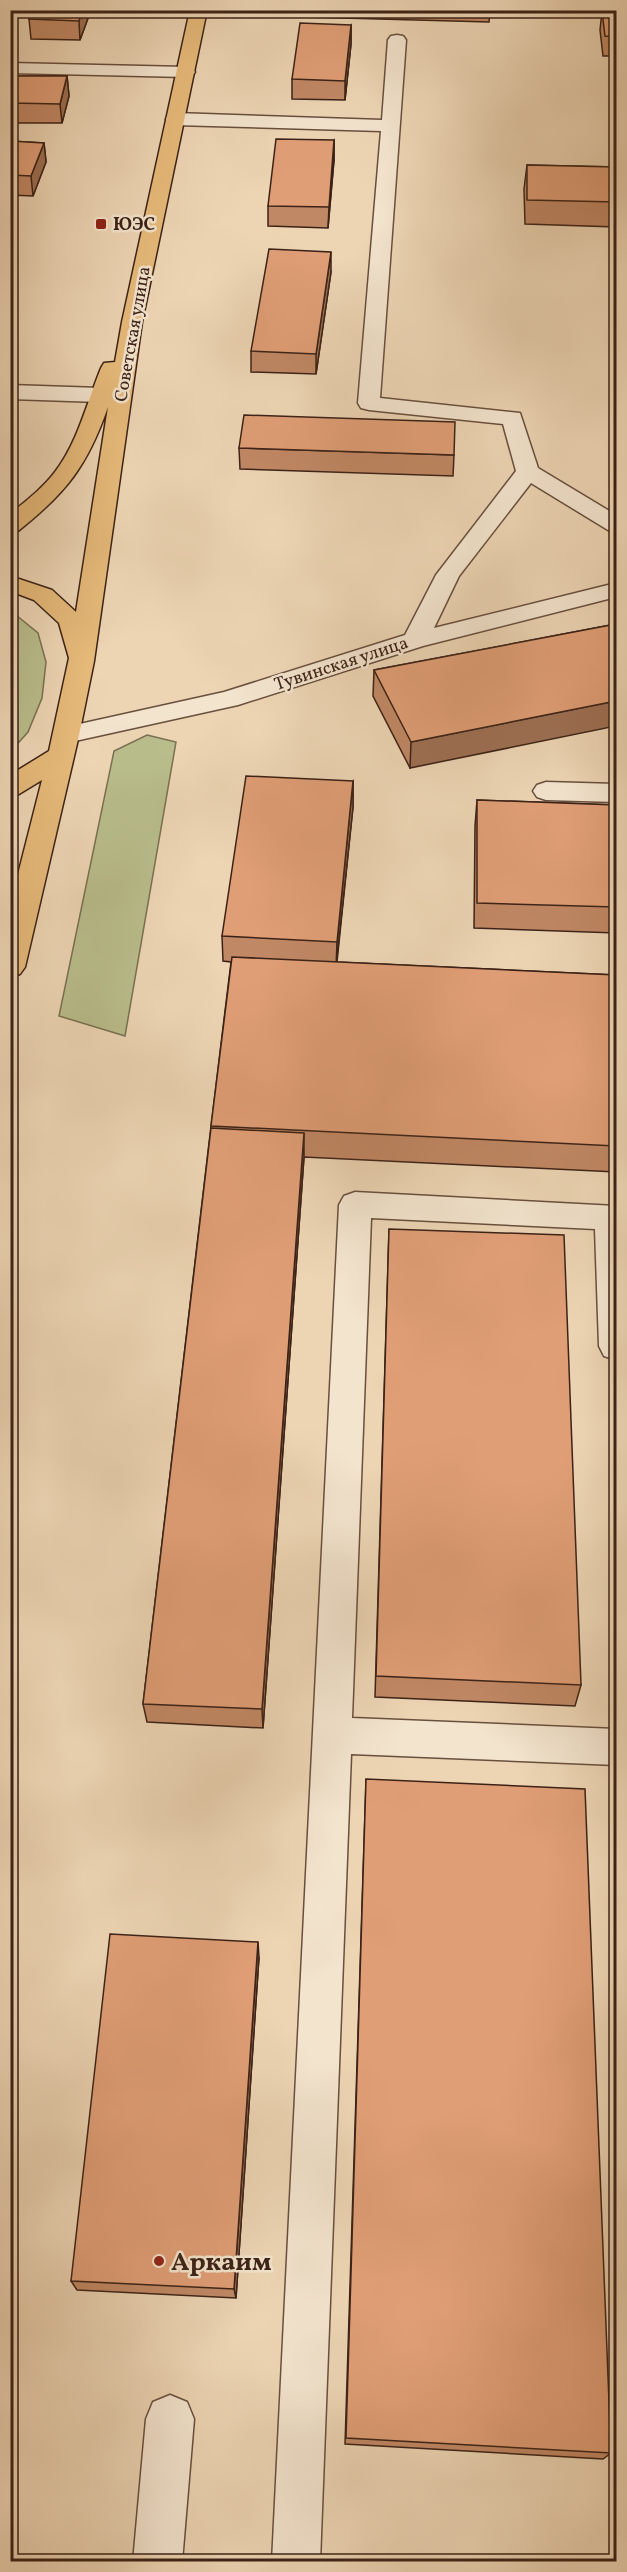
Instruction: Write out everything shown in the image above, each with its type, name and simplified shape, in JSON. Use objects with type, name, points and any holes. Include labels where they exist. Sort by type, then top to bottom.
[{"type":"main road","name":"Советская улица","points":[[64,745],[81,661],[132,322],[199,10]]},
{"type":"main road","points":[[10,526],[39,503],[67,472],[82,443],[132,322]]},
{"type":"main road","points":[[10,583],[43,595],[71,620],[81,661]]},
{"type":"main road","points":[[10,788],[64,745]]},
{"type":"main road","points":[[10,967],[64,745]]},
{"type":"street","points":[[397,40],[369,403],[512,418],[528,471],[616,525]]},
{"type":"street","points":[[10,68],[186,72]]},
{"type":"street","points":[[175,119],[391,126]]},
{"type":"street","points":[[10,392],[100,395]]},
{"type":"street","points":[[415,640],[448,575],[528,471]]},
{"type":"street","name":"Тувинская улица","points":[[64,745],[229,699],[415,640],[616,590]]},
{"type":"street","points":[[546,791],[616,793]]},
{"type":"street","points":[[296,2562],[355,1205],[611,1217],[616,1346]]},
{"type":"street","points":[[332,1735],[616,1747]]},
{"type":"street","points":[[158,2562],[170,2420]]},
{"type":"green space","points":[[11,611],[38,633],[46,662],[42,698],[28,732],[11,751]]},
{"type":"green space","points":[[147,735],[176,742],[125,1036],[59,1016],[114,751]]},
{"type":"building","points":[[33,10],[82,10],[79,21],[29,19]]},
{"type":"building","points":[[602,11],[616,11],[616,37],[605,36]]},
{"type":"building","points":[[300,23],[351,25],[345,81],[292,79]]},
{"type":"building","points":[[10,76],[67,76],[60,104],[10,103]]},
{"type":"building","points":[[276,139],[334,140],[329,207],[268,206]]},
{"type":"building","points":[[10,141],[44,143],[31,176],[10,175]]},
{"type":"building","points":[[527,165],[616,167],[616,202],[527,200]]},
{"type":"building","points":[[10,203],[15,203],[10,217]]},
{"type":"building","points":[[269,249],[331,252],[316,354],[251,351]]},
{"type":"building","points":[[244,415],[455,422],[454,455],[239,448]]},
{"type":"building","points":[[616,624],[616,701],[411,742],[374,670]]},
{"type":"building","points":[[246,776],[353,781],[337,942],[222,936]]},
{"type":"building","points":[[477,800],[616,805],[616,907],[477,903]]},
{"type":"building","points":[[232,957],[616,975],[616,1146],[211,1126]]},
{"type":"building","points":[[211,1128],[304,1133],[262,1709],[143,1704]]},
{"type":"building","points":[[389,1229],[564,1235],[581,1685],[376,1676]]},
{"type":"building","points":[[366,1779],[585,1789],[611,2453],[346,2438]]},
{"type":"building","points":[[110,1934],[258,1942],[234,2289],[71,2281]]},
{"type":"place","name":"ЮЭС","points":[[101,224]]},
{"type":"place","name":"Аркаим","points":[[159,2261]]}]
